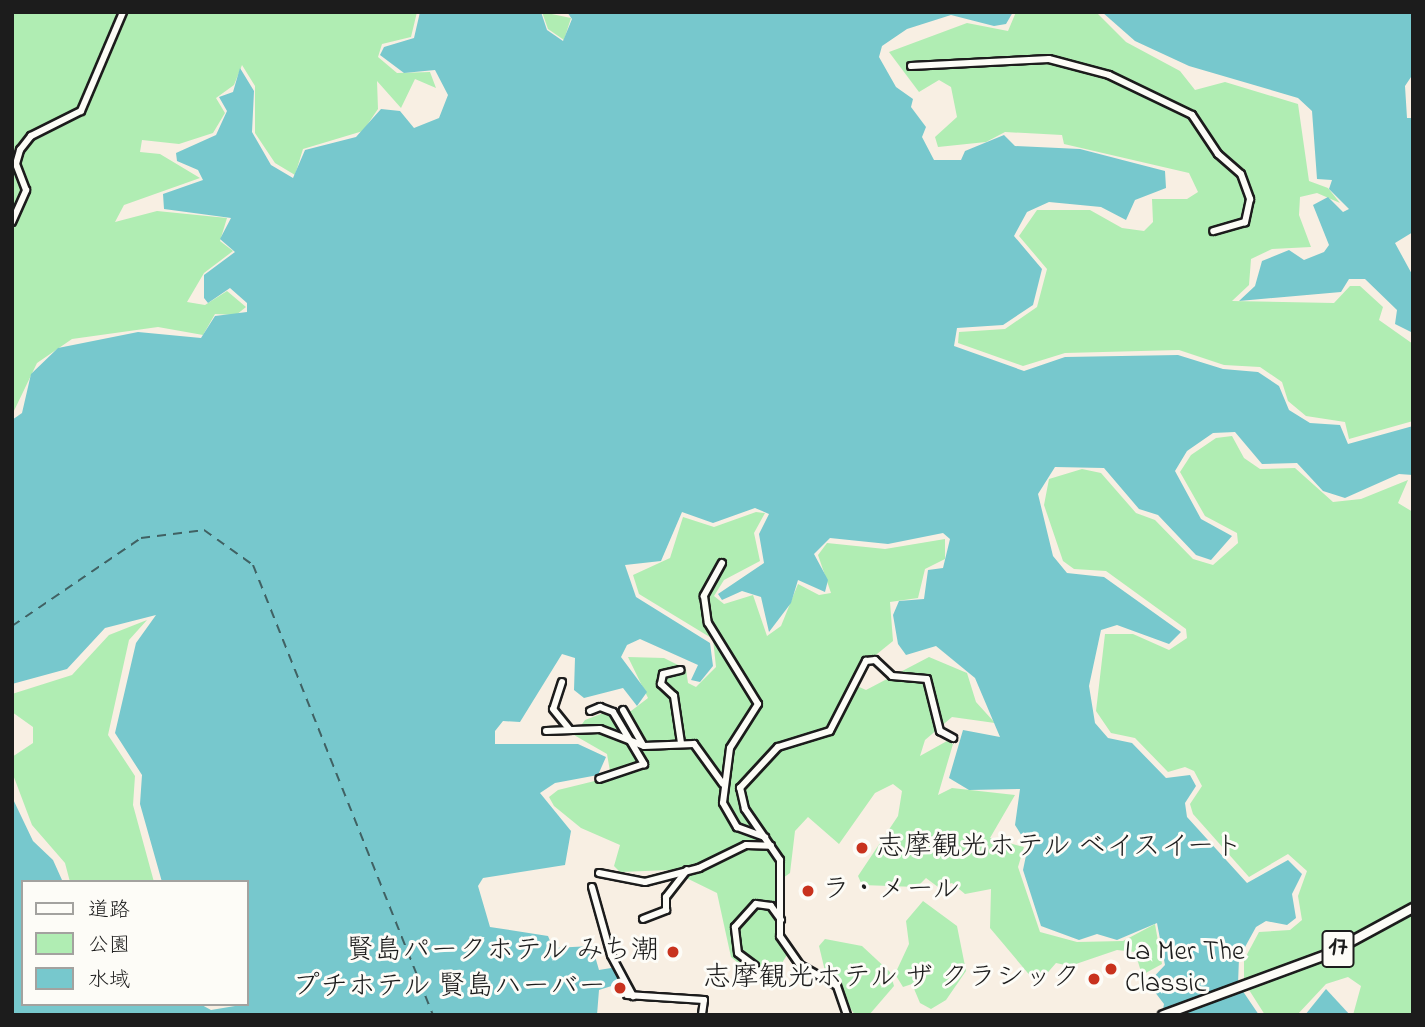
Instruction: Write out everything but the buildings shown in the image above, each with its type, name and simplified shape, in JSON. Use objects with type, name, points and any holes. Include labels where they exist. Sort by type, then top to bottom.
[{"type":"main road","name":"17","points":[[1163,1015],[1326,955],[1413,908]]},
{"type":"street","points":[[12,222],[26,190],[16,164],[19,150],[31,136],[81,111],[122,12]]},
{"type":"street","points":[[911,66],[1049,59],[1109,75],[1192,114],[1218,154],[1241,174],[1250,199],[1245,222],[1213,232]]},
{"type":"street","points":[[722,563],[704,596],[708,623],[758,704],[730,748],[723,785],[727,817],[750,835],[765,837]]},
{"type":"street","points":[[847,1015],[837,986],[793,955],[780,936],[781,869],[771,846],[745,809],[743,782],[778,747],[830,731],[866,661],[875,660],[892,676],[927,679],[940,732],[953,738]]},
{"type":"street","points":[[681,670],[663,674],[661,684],[674,696],[681,743]]},
{"type":"street","points":[[562,682],[553,709],[571,730]]},
{"type":"street","points":[[590,712],[607,707],[644,764],[599,779]]},
{"type":"street","points":[[623,710],[644,746]]},
{"type":"street","points":[[547,730],[600,729],[644,746],[681,743],[703,749],[723,785]]},
{"type":"street","points":[[599,873],[645,882],[687,870],[746,845],[771,846]]},
{"type":"street","points":[[643,919],[666,910],[666,897],[687,870]]},
{"type":"street","points":[[592,887],[611,955],[630,996],[704,1000],[702,1015]]},
{"type":"street","points":[[755,966],[738,953],[736,928],[756,905],[771,906],[781,920]]},
{"type":"green space","points":[[12,12],[417,12],[411,37],[382,44],[378,57],[397,73],[430,72],[436,88],[415,79],[401,108],[377,81],[378,109],[363,131],[303,149],[295,175],[275,163],[255,133],[255,86],[242,65],[234,85],[216,98],[225,113],[213,133],[179,144],[142,140],[140,152],[160,154],[200,178],[124,205],[115,222],[157,211],[227,218],[220,241],[233,251],[204,273],[187,302],[205,305],[227,291],[246,307],[236,315],[215,314],[203,335],[158,327],[72,339],[37,363],[12,415]]},
{"type":"green space","points":[[542,12],[571,18],[564,40],[548,29]]},
{"type":"green space","points":[[1016,12],[1096,12],[1126,42],[1180,71],[1195,90],[1225,82],[1298,104],[1309,181],[1328,188],[1340,203],[1317,193],[1300,197],[1299,215],[1311,247],[1272,249],[1251,259],[1249,285],[1232,301],[1334,303],[1350,286],[1360,286],[1383,307],[1379,320],[1413,344],[1413,421],[1349,439],[1345,422],[1306,416],[1288,401],[1282,382],[1260,367],[1224,365],[1179,350],[1065,353],[1023,366],[958,343],[959,332],[1005,329],[1037,307],[1047,269],[1019,236],[1037,210],[1090,210],[1122,228],[1144,231],[1153,222],[1152,199],[1187,199],[1198,192],[1189,173],[1064,144],[1062,135],[1005,132],[986,142],[938,147],[935,137],[957,117],[951,87],[939,80],[919,92],[889,52],[967,23],[1008,31]]},
{"type":"green space","points":[[1232,436],[1244,458],[1260,469],[1295,468],[1333,502],[1361,499],[1408,480],[1398,503],[1413,512],[1413,1015],[1353,1015],[1361,986],[1348,977],[1326,984],[1297,1015],[1265,1015],[1244,982],[1244,960],[1259,932],[1290,930],[1302,920],[1298,896],[1307,871],[1288,854],[1249,877],[1193,814],[1190,804],[1202,786],[1194,771],[1185,767],[1168,772],[1135,738],[1111,733],[1096,711],[1105,634],[1133,634],[1169,650],[1187,638],[1186,629],[1106,571],[1074,569],[1063,561],[1044,505],[1049,479],[1082,469],[1101,473],[1136,513],[1155,520],[1193,559],[1213,565],[1238,543],[1237,533],[1205,516],[1180,472],[1191,455],[1216,438]]},
{"type":"green space","points":[[756,512],[765,513],[754,533],[760,561],[724,580],[714,596],[724,604],[753,595],[767,636],[781,626],[798,584],[819,595],[831,593],[818,555],[827,543],[885,549],[945,539],[945,559],[925,569],[918,598],[890,602],[893,641],[861,667],[857,686],[866,690],[929,657],[967,673],[976,702],[995,723],[952,717],[925,740],[920,756],[947,741],[953,744],[938,795],[952,788],[1015,795],[990,838],[1024,847],[1018,867],[1040,932],[1077,942],[1123,941],[1155,924],[1162,964],[1142,975],[1135,952],[1117,950],[1070,966],[1056,963],[1043,978],[1032,978],[990,928],[991,889],[965,894],[952,883],[938,887],[926,878],[917,887],[862,885],[858,876],[898,816],[902,791],[893,784],[875,793],[839,844],[808,817],[795,831],[790,873],[776,883],[787,955],[775,974],[755,977],[731,957],[717,893],[670,870],[620,872],[614,866],[620,845],[581,828],[554,806],[549,797],[558,790],[611,777],[607,754],[574,735],[585,720],[614,709],[631,711],[648,698],[628,657],[664,658],[686,669],[688,683],[696,687],[716,667],[713,639],[639,594],[633,575],[670,558],[683,517],[714,527]]},
{"type":"green space","points":[[147,620],[129,640],[108,735],[135,776],[133,805],[153,880],[69,880],[65,863],[32,825],[12,772],[12,757],[33,743],[33,727],[12,712],[12,694],[72,675],[109,635]]},
{"type":"green space","points":[[923,901],[957,926],[966,971],[946,1000],[931,1009],[920,1003],[912,984],[903,987],[895,974],[909,944],[906,921]]},
{"type":"green space","points":[[825,939],[862,946],[890,972],[894,986],[869,1015],[855,1015],[825,971],[819,946]]},
{"type":"water","points":[[420,12],[541,12],[547,30],[563,41],[572,19],[567,12],[1013,12],[1006,24],[994,26],[951,15],[907,29],[882,46],[879,57],[896,87],[913,99],[911,107],[926,127],[922,137],[934,160],[961,160],[965,151],[1004,135],[1015,146],[1080,149],[1165,171],[1166,188],[1135,200],[1126,220],[1101,207],[1049,202],[1027,212],[1014,236],[1042,269],[1033,305],[1003,325],[957,328],[954,346],[1024,371],[1065,357],[1178,355],[1223,369],[1258,372],[1279,386],[1289,410],[1310,423],[1340,425],[1348,444],[1413,426],[1413,475],[1399,474],[1345,498],[1323,491],[1297,463],[1262,464],[1235,432],[1213,433],[1187,451],[1175,471],[1201,519],[1232,536],[1211,560],[1196,555],[1158,515],[1139,509],[1104,468],[1055,467],[1038,494],[1053,556],[1067,573],[1104,577],[1181,632],[1169,644],[1117,625],[1101,630],[1089,686],[1095,723],[1108,738],[1132,743],[1166,778],[1190,775],[1196,786],[1185,803],[1187,817],[1247,883],[1288,860],[1302,874],[1292,894],[1296,918],[1287,925],[1266,921],[1256,927],[1239,958],[1238,984],[1259,1015],[1162,1015],[1164,1004],[1148,983],[1165,965],[1157,923],[1117,940],[1097,934],[1079,940],[1041,926],[1023,870],[1028,846],[1015,825],[1020,789],[969,790],[949,778],[963,730],[1000,737],[975,678],[936,646],[906,655],[898,644],[893,615],[899,601],[924,599],[928,570],[943,568],[950,539],[943,533],[888,544],[830,538],[814,554],[828,580],[825,592],[798,580],[791,603],[769,632],[761,597],[742,591],[722,600],[718,594],[764,563],[759,534],[769,514],[755,508],[713,523],[682,512],[661,561],[625,565],[636,597],[710,643],[713,666],[700,682],[691,680],[698,665],[640,639],[627,645],[621,657],[647,692],[637,706],[623,688],[584,698],[574,690],[575,658],[562,654],[520,722],[503,721],[495,731],[495,744],[578,744],[606,757],[598,775],[555,783],[540,793],[571,831],[565,865],[483,878],[478,886],[490,927],[548,936],[553,948],[592,946],[599,970],[617,967],[624,982],[599,990],[597,1015],[12,1015],[12,797],[33,841],[53,860],[62,880],[21,880],[21,1006],[204,1006],[211,1010],[248,1006],[248,880],[161,880],[140,804],[142,775],[115,733],[136,643],[156,615],[105,628],[67,669],[12,684],[12,420],[22,413],[31,374],[58,348],[138,332],[201,338],[215,316],[247,312],[247,303],[230,288],[208,303],[204,298],[204,275],[235,252],[220,239],[231,218],[164,209],[163,194],[203,180],[198,170],[177,161],[176,153],[216,135],[227,111],[219,97],[233,92],[240,68],[254,91],[252,132],[271,165],[293,178],[305,150],[356,137],[381,109],[400,111],[414,128],[439,118],[448,95],[435,70],[404,73],[380,55],[384,47],[414,38]]},
{"type":"water","points":[[1102,12],[1413,12],[1413,74],[1405,86],[1407,118],[1413,118],[1413,232],[1395,243],[1413,276],[1413,333],[1395,324],[1397,310],[1365,279],[1349,279],[1341,292],[1239,301],[1255,286],[1262,261],[1289,250],[1304,260],[1324,252],[1329,245],[1313,205],[1328,197],[1343,212],[1349,209],[1329,189],[1332,180],[1317,179],[1312,111],[1298,98],[1189,66],[1135,41]]},
{"type":"water","points":[[1326,989],[1350,1015],[1305,1015]]},
{"type":"ferry route","points":[[12,626],[141,538],[204,530],[253,565],[433,1015]]},
{"type":"place","name":"志摩観光ホテル ベイスイート","points":[[862,848]]},
{"type":"place","name":"ラ・メール","points":[[808,891]]},
{"type":"place","name":"賢島パークホテル みち潮","points":[[673,952]]},
{"type":"place","name":"La Mer The Classic","points":[[1111,969]]},
{"type":"place","name":"志摩観光ホテル ザ クラシック","points":[[1094,979]]},
{"type":"place","name":"プチホテル 賢島ハーバー","points":[[620,988]]}]
